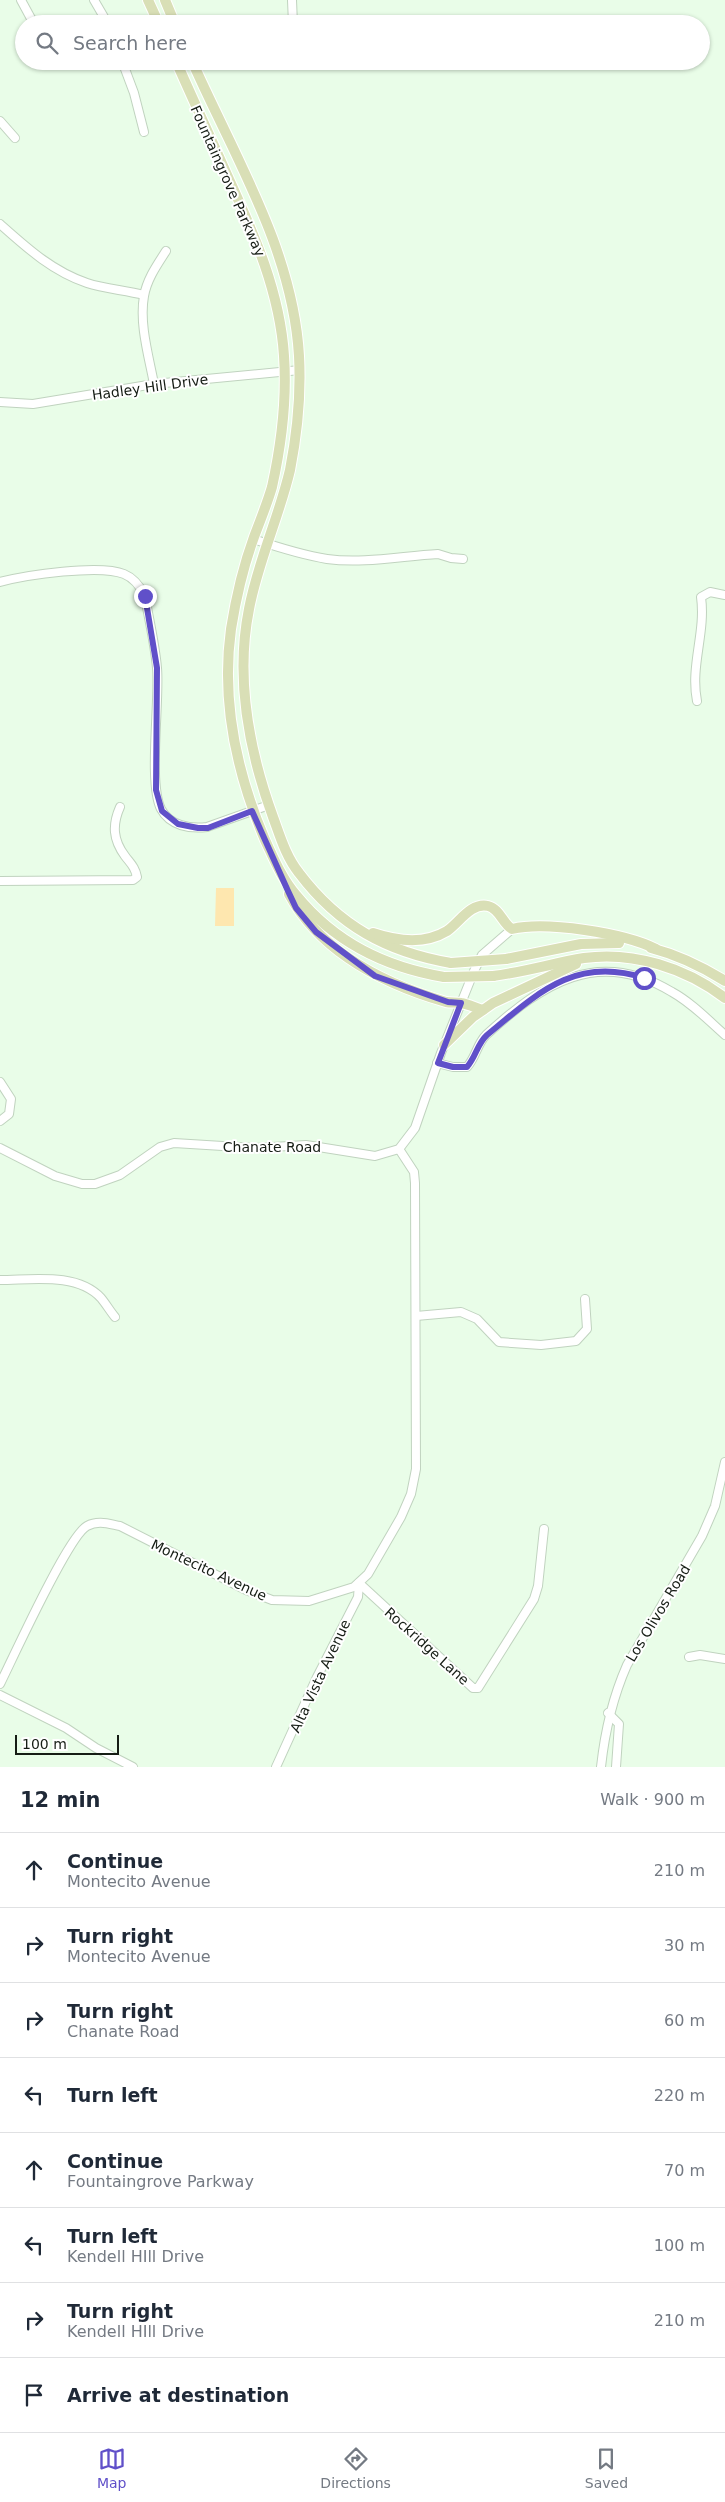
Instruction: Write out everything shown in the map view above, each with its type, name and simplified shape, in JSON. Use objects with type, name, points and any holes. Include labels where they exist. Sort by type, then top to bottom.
[{"type":"main road","points":[[148,0],[155,15]]},
{"type":"main road","points":[[165,0],[172,15]]},
{"type":"main road","name":"Fountaingrove Parkway","points":[[180,70],[259,247],[278,307],[285,370],[281,426],[271,488],[253,539],[236,599],[228,660],[233,739],[252,811],[282,877],[296,896],[315,915],[361,950],[385,963],[415,972],[444,977],[493,976],[586,958],[608,957],[659,964],[691,976],[725,998]]},
{"type":"main road","name":"Fountaingrove Parkway","points":[[196,70],[268,226],[292,304],[300,370],[290,469],[266,543],[248,611],[243,661],[244,690],[254,758],[268,805],[284,846],[297,871],[344,920],[395,950],[419,958],[451,963],[506,959],[581,944],[636,944],[656,949],[696,964],[725,981]]},
{"type":"main road","points":[[282,877],[296,908],[316,932],[348,958],[375,976],[448,1002],[461,1003],[483,1010]]},
{"type":"main road","points":[[344,920],[373,934],[397,940],[412,941],[446,932],[470,910],[484,905],[494,909],[512,929],[527,926],[553,927],[633,940],[656,949]]},
{"type":"main road","points":[[444,1045],[483,1010],[577,963],[608,957]]},
{"type":"street","points":[[21,0],[29,15]]},
{"type":"street","points":[[94,0],[103,15]]},
{"type":"street","points":[[292,0],[293,15]]},
{"type":"street","points":[[125,70],[144,132]]},
{"type":"street","points":[[0,121],[15,138]]},
{"type":"street","points":[[0,224],[36,256],[60,271],[87,283],[144,295]]},
{"type":"street","points":[[154,384],[142,312],[144,295],[151,275],[166,251]]},
{"type":"street","name":"Hadley Hill Drive","points":[[0,402],[33,404],[154,384],[300,370]]},
{"type":"street","points":[[253,539],[294,552],[329,559],[354,560],[438,554],[463,559]]},
{"type":"street","points":[[0,582],[38,573],[116,572],[132,578],[140,586],[145,596],[157,668],[156,790],[162,811],[178,824],[208,828],[268,805]]},
{"type":"street","points":[[697,701],[694,684],[702,632],[701,597],[710,592],[725,596]]},
{"type":"street","points":[[0,881],[133,880],[136,877],[135,868],[119,845],[113,827],[120,807]]},
{"type":"street","points":[[399,1149],[415,1128],[444,1045],[482,955],[512,929]]},
{"type":"street","points":[[438,1063],[453,1067],[467,1067],[473,1061],[480,1041],[527,1002],[548,988],[572,977],[601,970],[631,974],[672,991],[725,1035]]},
{"type":"street","points":[[0,1082],[10,1100],[10,1108],[6,1117],[0,1120]]},
{"type":"street","name":"Chanate Road","points":[[0,1148],[55,1176],[82,1184],[95,1184],[120,1175],[160,1148],[174,1143],[255,1148],[306,1145],[375,1156],[399,1149]]},
{"type":"street","name":"Montecito Avenue","points":[[0,1684],[75,1538],[82,1529],[92,1524],[103,1523],[120,1526],[246,1590],[272,1600],[309,1601],[322,1598],[359,1583],[380,1557],[402,1517],[416,1469],[414,1177],[410,1163],[399,1149]]},
{"type":"street","points":[[0,1280],[64,1280],[82,1285],[100,1297],[115,1317]]},
{"type":"street","points":[[416,1316],[461,1312],[477,1319],[499,1342],[541,1345],[576,1341],[587,1329],[584,1299]]},
{"type":"street","name":"Los Olivos Road","points":[[601,1767],[608,1713],[627,1664],[702,1536],[715,1506],[725,1462]]},
{"type":"street","name":"Rockridge Lane","points":[[359,1583],[474,1688],[478,1688],[534,1599],[538,1586],[544,1529]]},
{"type":"street","name":"Alta Vista Avenue","points":[[276,1767],[316,1677],[358,1597],[359,1583]]},
{"type":"street","points":[[689,1656],[700,1655],[725,1659]]},
{"type":"street","points":[[0,1695],[66,1728],[96,1748],[133,1767]]},
{"type":"street","points":[[608,1713],[619,1724],[616,1767]]},
{"type":"shaded area","points":[[216,888],[234,888],[234,926],[215,926]]},
{"type":"route","points":[[145,596],[157,668],[156,790],[162,811],[169,819],[178,824],[189,828],[208,828],[245,812],[252,811],[296,908],[316,932],[348,958],[375,976],[448,1002],[461,1003],[438,1063],[453,1067],[467,1067],[473,1061],[480,1041],[487,1035],[527,1002],[548,988],[572,977],[601,970],[631,974],[644,978]]}]
